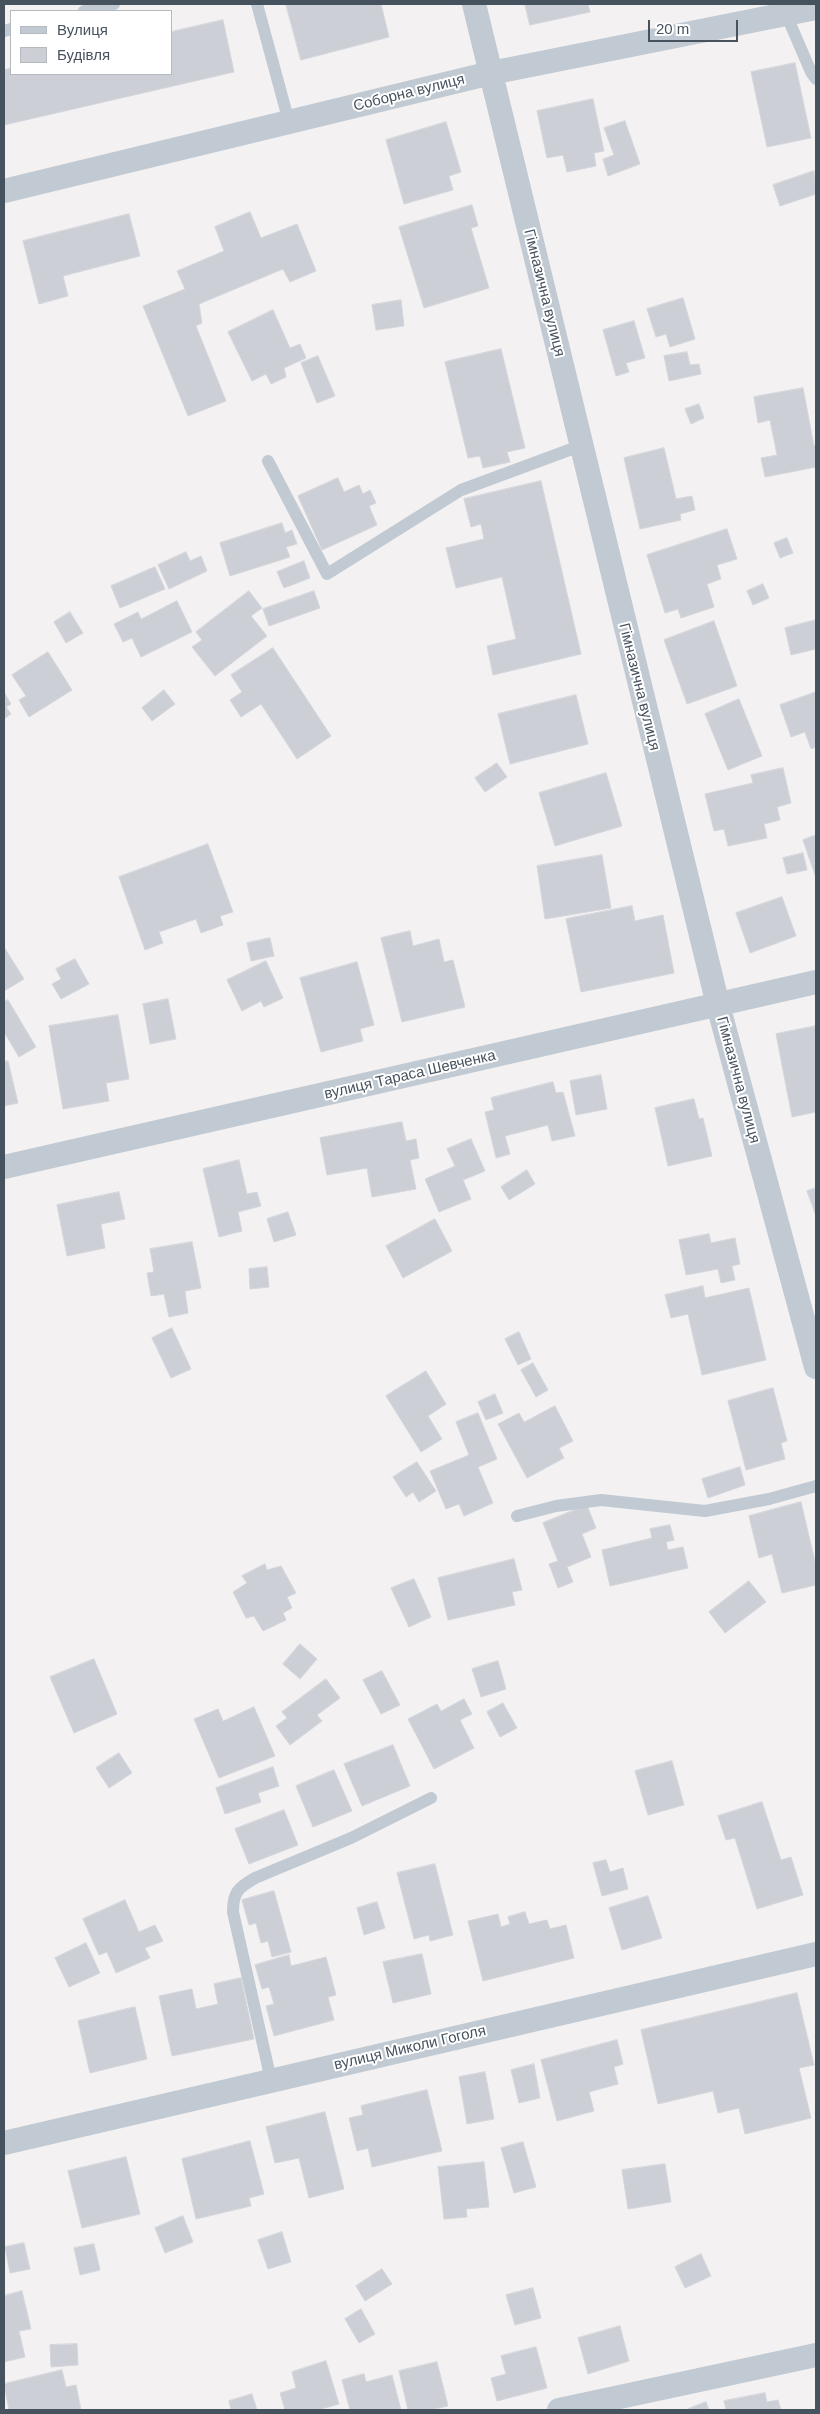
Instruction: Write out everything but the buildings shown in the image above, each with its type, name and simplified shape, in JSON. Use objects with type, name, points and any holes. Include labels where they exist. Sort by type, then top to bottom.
[{"type":"street","name":"Гімназична вулиця","points":[[474,4],[580,446],[718,1006],[816,1367]]},
{"type":"street","name":"Соборна вулиця","points":[[4,191],[491,73],[816,8]]},
{"type":"street","name":"вулиця Тараса Шевченка","points":[[4,1167],[718,1006],[816,982]]},
{"type":"street","name":"вулиця Миколи Гоголя","points":[[4,2143],[816,1954]]},
{"type":"street","points":[[559,2410],[816,2355]]},
{"type":"lane","points":[[88,10],[114,4]]},
{"type":"lane","points":[[257,4],[289,122]]},
{"type":"lane","points":[[786,14],[811,72],[816,79]]},
{"type":"lane","points":[[268,461],[327,574],[460,490],[580,446]]},
{"type":"lane","points":[[516,1516],[556,1506],[600,1500],[705,1511],[769,1499],[816,1486]]},
{"type":"lane","points":[[271,2080],[233,1912],[233,1897],[242,1886],[254,1878],[351,1838],[431,1798]]}]
